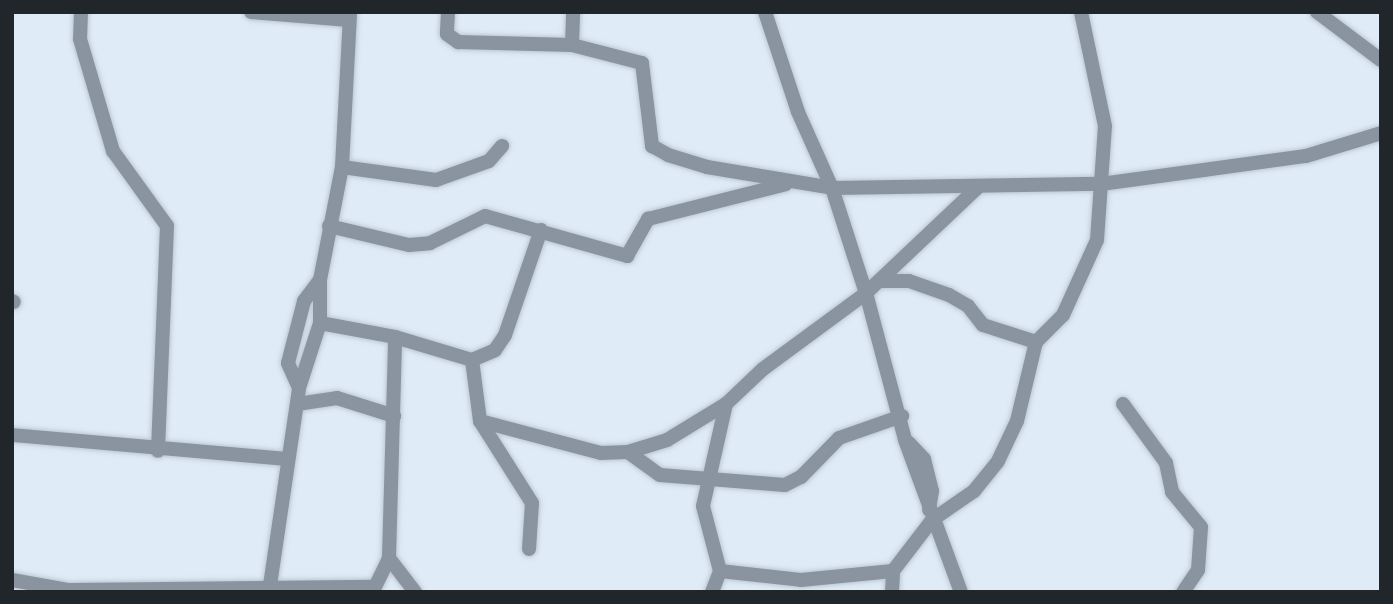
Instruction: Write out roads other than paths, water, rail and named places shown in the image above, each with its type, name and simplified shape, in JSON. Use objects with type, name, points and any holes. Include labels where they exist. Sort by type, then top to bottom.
[{"type":"street","points":[[80,12],[80,39],[113,151],[167,226],[158,451]]},
{"type":"street","points":[[251,12],[349,16],[342,167],[320,281],[320,323],[299,388],[286,459],[269,589]]},
{"type":"street","points":[[448,12],[447,34],[458,42],[572,45],[642,63],[652,146],[707,167],[790,183],[832,188],[1101,184],[1306,156],[1381,134]]},
{"type":"street","points":[[572,45],[573,12]]},
{"type":"street","points":[[765,12],[798,112],[832,188],[902,416],[905,440],[923,459],[932,491],[930,515],[961,592]]},
{"type":"street","points":[[892,592],[893,571],[930,515],[974,491],[998,461],[1017,421],[1036,342],[1063,315],[1097,240],[1105,126],[1081,12]]},
{"type":"street","points":[[1317,12],[1381,60]]},
{"type":"street","points":[[342,167],[436,180],[489,161],[502,146]]},
{"type":"street","points":[[329,226],[409,245],[430,243],[485,216],[627,256],[648,219],[790,183]]},
{"type":"street","points":[[480,421],[575,449],[628,452],[667,440],[726,404],[763,369],[866,292],[978,187]]},
{"type":"street","points":[[320,323],[395,337],[472,360],[495,350],[505,335],[541,230]]},
{"type":"street","points":[[894,267],[909,281]]},
{"type":"street","points":[[299,388],[289,372],[290,349],[304,301],[320,281]]},
{"type":"street","points":[[879,281],[909,281],[959,299],[983,325],[1036,342]]},
{"type":"street","points":[[12,580],[69,590],[375,587],[389,558],[395,337]]},
{"type":"street","points":[[472,360],[480,421],[532,503],[529,549]]},
{"type":"street","points":[[297,404],[337,398],[394,416]]},
{"type":"street","points":[[712,592],[720,571],[703,506],[726,404]]},
{"type":"street","points":[[1123,404],[1166,463],[1172,492],[1201,527],[1198,570],[1183,592]]},
{"type":"street","points":[[628,452],[660,475],[785,485],[801,477],[839,438],[902,416]]},
{"type":"street","points":[[12,435],[158,451],[286,459]]},
{"type":"street","points":[[389,558],[415,592]]},
{"type":"street","points":[[720,571],[801,580],[893,571]]}]
